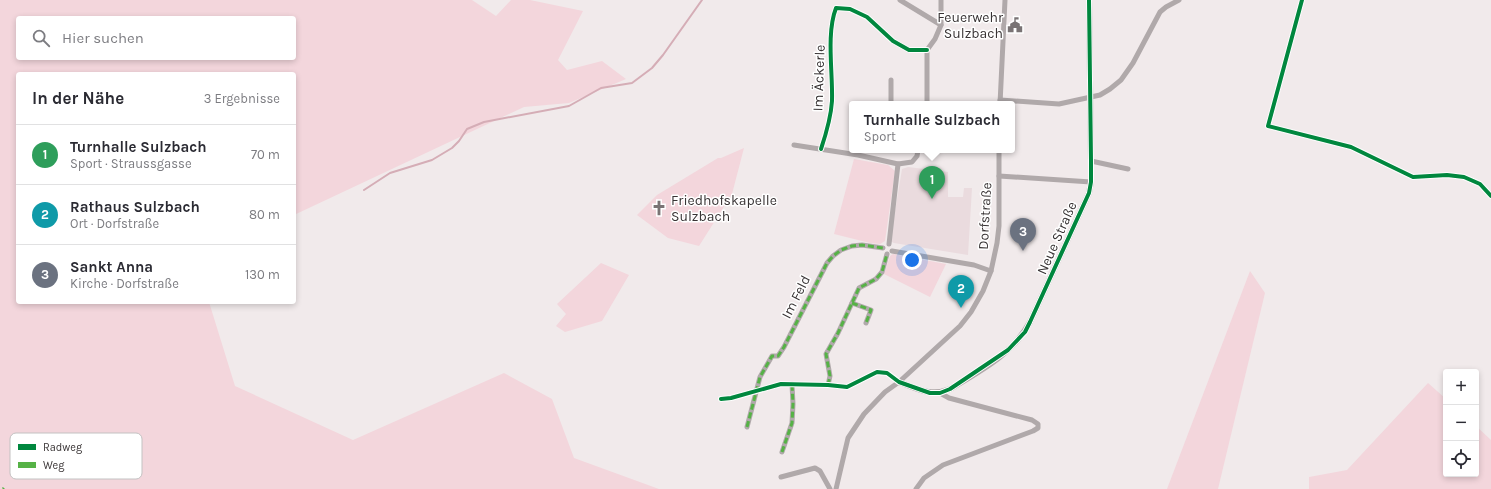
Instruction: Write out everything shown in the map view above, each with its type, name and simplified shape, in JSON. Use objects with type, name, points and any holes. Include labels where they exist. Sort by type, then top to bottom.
[{"type":"street","points":[[900,0],[941,25]]},
{"type":"street","points":[[927,101],[926,50],[934,39],[941,25],[941,0]]},
{"type":"street","points":[[1000,101],[1005,0]]},
{"type":"street","name":"Neue Straße","points":[[940,393],[950,389],[987,366],[1008,350],[1025,332],[1089,193],[1091,161],[1089,0]]},
{"type":"street","points":[[1015,103],[1059,104],[1090,98],[1100,95],[1110,89],[1121,80],[1133,63],[1160,12],[1179,0]]},
{"type":"street","points":[[1302,0],[1268,126],[1351,147],[1413,177],[1447,175],[1464,177],[1480,184],[1491,196]]},
{"type":"street","name":"Im Äckerle","points":[[821,149],[832,102],[831,39],[833,16],[836,8],[850,9],[867,17],[893,42],[909,50],[926,50]]},
{"type":"street","points":[[891,80],[891,101]]},
{"type":"street","points":[[794,145],[898,164],[912,162],[918,153]]},
{"type":"street","name":"Dorfstraße","points":[[836,489],[848,438],[864,414],[885,392],[900,382],[966,320],[977,302],[991,271],[995,254],[998,231],[999,153]]},
{"type":"street","points":[[1091,161],[1128,169]]},
{"type":"street","points":[[892,251],[892,246],[889,244],[898,164]]},
{"type":"street","points":[[999,176],[1090,182]]},
{"type":"street","points":[[887,254],[884,252],[883,248],[885,245],[889,244]]},
{"type":"street","name":"Im Feld","points":[[755,391],[760,377],[772,356],[778,356],[784,347],[827,263],[833,256],[841,250],[852,246],[862,245],[883,248]]},
{"type":"street","points":[[828,385],[830,376],[826,354],[859,288],[876,279],[882,272],[887,254],[892,251],[974,265],[991,271]]},
{"type":"street","points":[[852,303],[871,310],[866,323]]},
{"type":"street","points":[[722,399],[731,398],[781,384],[847,387],[877,372],[887,373],[900,382],[930,393],[940,393],[949,398],[1032,420],[1038,424],[1038,428],[1033,431],[943,465],[924,478],[916,489]]},
{"type":"street","points":[[782,452],[792,423],[792,384]]},
{"type":"street","points":[[747,427],[755,391]]},
{"type":"street","points":[[781,477],[815,468],[820,471],[830,489]]},
{"type":"shaded area","points":[[0,0],[472,0],[496,16],[511,0],[530,0],[583,11],[558,60],[567,70],[602,61],[626,79],[569,103],[524,107],[296,214],[296,72],[16,72],[16,304],[210,304],[235,386],[353,440],[504,373],[552,399],[574,458],[659,489],[0,489]]},
{"type":"shaded area","points":[[744,148],[732,194],[699,246],[668,238],[637,215],[657,195],[718,158]]},
{"type":"shaded area","points":[[854,159],[888,165],[895,171],[885,241],[880,244],[834,234]]},
{"type":"shaded area","points":[[908,167],[948,172],[948,197],[963,197],[964,188],[972,188],[968,255],[894,243],[890,241],[902,169]]},
{"type":"shaded area","points":[[893,254],[946,264],[930,297],[884,274],[890,256]]},
{"type":"shaded area","points":[[601,263],[629,275],[602,321],[565,332],[556,326],[566,314],[557,304]]},
{"type":"shaded area","points":[[1250,271],[1265,293],[1218,489],[1167,489]]},
{"type":"shaded area","points":[[1428,383],[1443,396],[1443,477],[1479,477],[1479,429],[1491,440],[1491,489],[1309,489],[1309,477],[1347,470]]},
{"type":"waterway","points":[[364,190],[390,173],[432,160],[452,148],[467,129],[484,122],[569,106],[601,88],[632,83],[652,68],[663,55],[702,0]]},
{"type":"marked path","points":[[747,427],[760,377],[772,356],[778,356],[784,347],[827,263],[841,250],[852,246],[862,245],[883,248]]},
{"type":"marked path","points":[[828,385],[830,376],[826,354],[838,333],[859,288],[876,279],[882,272],[887,254]]},
{"type":"marked path","points":[[852,303],[871,310],[866,323]]},
{"type":"marked path","points":[[782,452],[792,423],[792,384]]},
{"type":"cycle path","points":[[721,399],[731,398],[781,384],[847,387],[877,372],[887,373],[899,382],[930,393],[940,393],[950,389],[1008,350],[1025,332],[1089,193],[1091,182],[1089,0]]},
{"type":"cycle path","points":[[1302,0],[1268,126],[1351,147],[1413,177],[1447,175],[1464,177],[1480,184],[1491,196]]},
{"type":"cycle path","points":[[821,149],[828,125],[832,101],[831,30],[836,8],[850,9],[867,17],[893,41],[909,50],[927,50]]},
{"type":"place","name":"Feuerwehr Sulzbach","points":[[1015,25]]},
{"type":"place","name":"Turnhalle Sulzbach","points":[[932,199]]},
{"type":"place","name":"Friedhofskapelle Sulzbach","points":[[659,208]]},
{"type":"place","name":"Sankt Anna","points":[[1023,251]]},
{"type":"place","name":"Rathaus Sulzbach","points":[[961,308]]}]
